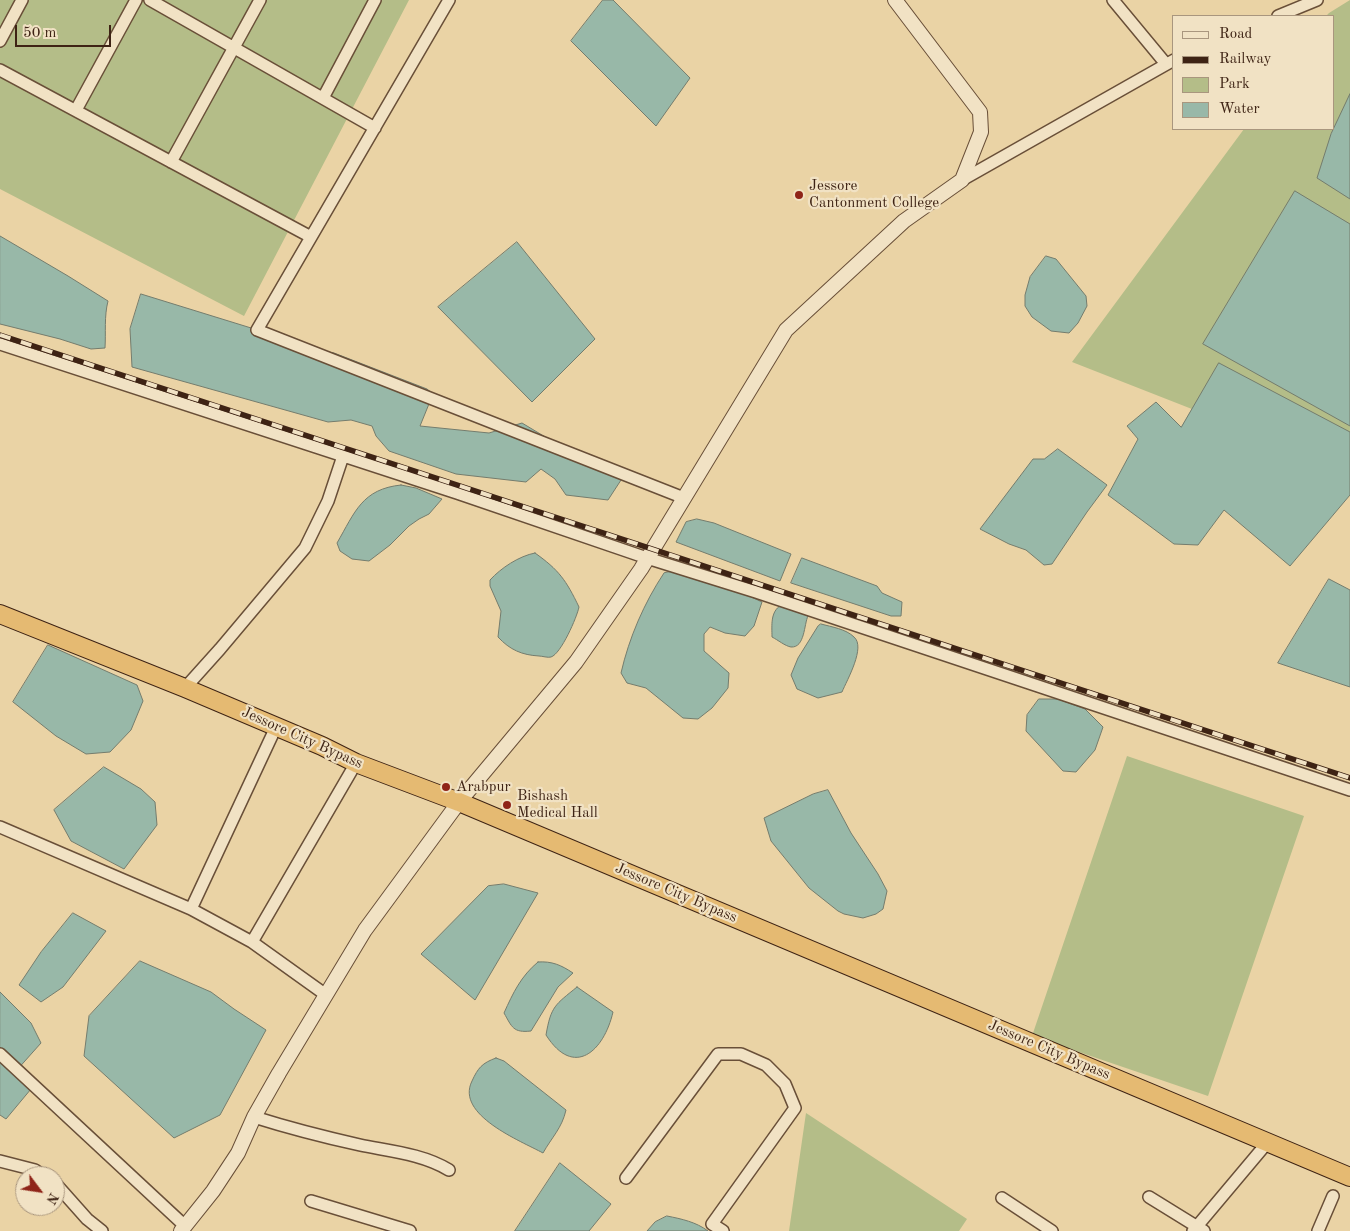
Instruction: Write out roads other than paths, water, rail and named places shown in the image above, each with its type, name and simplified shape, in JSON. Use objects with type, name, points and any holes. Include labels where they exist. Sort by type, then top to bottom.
[{"type":"highway","name":"Jessore City Bypass","points":[[0,614],[185,688],[356,763],[459,802],[1350,1177]]},
{"type":"street","points":[[0,41],[22,0]]},
{"type":"street","points":[[76,110],[136,0]]},
{"type":"street","points":[[150,0],[375,128]]},
{"type":"street","points":[[171,162],[260,0]]},
{"type":"street","points":[[323,98],[375,0]]},
{"type":"street","points":[[449,0],[257,330],[684,498]]},
{"type":"street","points":[[895,0],[980,112],[982,132],[962,180]]},
{"type":"street","points":[[0,1054],[183,1229],[213,1191],[238,1153],[254,1117],[365,930],[459,802],[576,662],[647,558],[786,330],[904,221],[962,180],[1170,62],[1113,0]]},
{"type":"street","points":[[1280,15],[1316,0]]},
{"type":"street","points":[[0,70],[311,237]]},
{"type":"street","points":[[0,344],[456,492],[647,558],[766,595],[1350,790]]},
{"type":"street","points":[[185,688],[305,548],[328,501],[343,456]]},
{"type":"street","points":[[191,909],[276,727]]},
{"type":"street","points":[[252,942],[356,763]]},
{"type":"street","points":[[0,827],[191,909],[252,942],[326,995]]},
{"type":"street","points":[[626,1178],[718,1054],[741,1054],[766,1065],[784,1084],[795,1108],[712,1224],[723,1231]]},
{"type":"street","points":[[254,1117],[290,1129],[404,1153],[438,1164],[449,1170]]},
{"type":"street","points":[[1148,1197],[1197,1229],[1267,1142]]},
{"type":"street","points":[[0,1161],[19,1166]]},
{"type":"street","points":[[65,1194],[87,1219],[102,1231]]},
{"type":"street","points":[[1318,1231],[1333,1196]]},
{"type":"street","points":[[1002,1198],[1052,1231]]},
{"type":"street","points":[[311,1201],[410,1231]]},
{"type":"water","points":[[603,0],[613,0],[690,78],[656,126],[571,41]]},
{"type":"water","points":[[1350,94],[1350,199],[1317,178],[1335,126]]},
{"type":"water","points":[[1295,191],[1350,224],[1350,426],[1203,344]]},
{"type":"water","points":[[0,236],[108,301],[105,348],[91,349],[0,324]]},
{"type":"water","points":[[517,242],[595,339],[532,402],[438,307]]},
{"type":"water","points":[[1046,256],[1056,259],[1086,296],[1087,306],[1078,323],[1069,333],[1051,331],[1032,317],[1025,306],[1025,295],[1030,277]]},
{"type":"water","points":[[141,294],[290,340],[306,348],[334,353],[427,389],[433,394],[420,426],[489,433],[522,423],[552,441],[623,477],[608,500],[566,495],[555,479],[541,469],[526,482],[456,474],[389,451],[376,436],[372,426],[351,420],[328,422],[132,367],[130,329]]},
{"type":"water","points":[[1219,363],[1350,432],[1350,495],[1290,566],[1224,510],[1198,545],[1174,544],[1108,495],[1138,439],[1127,426],[1156,402],[1181,427]]},
{"type":"water","points":[[1058,449],[1107,485],[1052,564],[1044,565],[1026,550],[1009,544],[980,529],[1033,459],[1044,459]]},
{"type":"water","points":[[401,485],[416,488],[442,499],[429,514],[409,526],[390,545],[369,561],[352,559],[340,551],[337,543],[361,504],[377,491]]},
{"type":"water","points":[[697,519],[714,523],[791,554],[780,581],[676,542],[686,522]]},
{"type":"water","points":[[535,553],[561,576],[579,607],[564,642],[551,657],[517,651],[498,637],[501,611],[490,586],[490,580],[499,571],[523,557]]},
{"type":"water","points":[[802,558],[877,586],[882,593],[902,602],[901,616],[891,616],[791,583]]},
{"type":"water","points":[[674,571],[741,592],[762,602],[754,626],[745,636],[725,633],[710,627],[704,634],[704,651],[729,673],[728,688],[712,708],[698,719],[683,718],[646,688],[627,683],[621,673],[633,634],[650,596],[664,573]]},
{"type":"water","points":[[1329,579],[1350,590],[1350,687],[1278,663]]},
{"type":"water","points":[[781,605],[790,606],[808,616],[801,640],[796,646],[791,647],[772,637],[773,615]]},
{"type":"water","points":[[821,624],[851,634],[857,642],[858,648],[857,656],[842,692],[818,698],[797,689],[791,675],[798,658]]},
{"type":"water","points":[[48,645],[137,685],[143,701],[131,730],[110,752],[86,754],[56,736],[13,702]]},
{"type":"water","points":[[1039,699],[1058,699],[1085,709],[1103,727],[1095,750],[1076,772],[1063,771],[1026,731],[1027,715]]},
{"type":"water","points":[[104,767],[141,789],[155,802],[157,825],[124,869],[71,841],[54,810]]},
{"type":"water","points":[[828,790],[851,833],[887,891],[883,909],[876,914],[863,918],[838,911],[809,888],[771,841],[764,818],[813,794]]},
{"type":"water","points":[[504,884],[538,893],[475,1000],[421,954],[488,886]]},
{"type":"water","points":[[73,913],[106,931],[63,987],[41,1002],[19,985],[41,952]]},
{"type":"water","points":[[140,961],[211,992],[266,1030],[220,1115],[174,1138],[84,1056],[89,1016]]},
{"type":"water","points":[[538,962],[556,964],[573,973],[558,987],[531,1031],[520,1031],[511,1025],[504,1013],[522,979]]},
{"type":"water","points":[[577,987],[613,1012],[603,1038],[595,1048],[587,1055],[577,1057],[567,1055],[557,1048],[546,1035],[555,1007]]},
{"type":"water","points":[[0,992],[31,1023],[41,1043],[16,1071],[31,1089],[6,1119],[0,1115]]},
{"type":"water","points":[[496,1058],[504,1061],[566,1110],[559,1127],[543,1153],[506,1134],[481,1116],[473,1105],[469,1093],[474,1076],[484,1064]]},
{"type":"water","points":[[560,1163],[611,1204],[589,1231],[515,1231]]},
{"type":"water","points":[[667,1216],[694,1223],[708,1231],[647,1231],[655,1222]]},
{"type":"railway","points":[[0,335],[1350,778]]},
{"type":"place","name":"Jessore Cantonment College","points":[[799,195]]},
{"type":"place","name":"Arabpur","points":[[446,787]]},
{"type":"place","name":"Bishash Medical Hall","points":[[507,805]]}]
